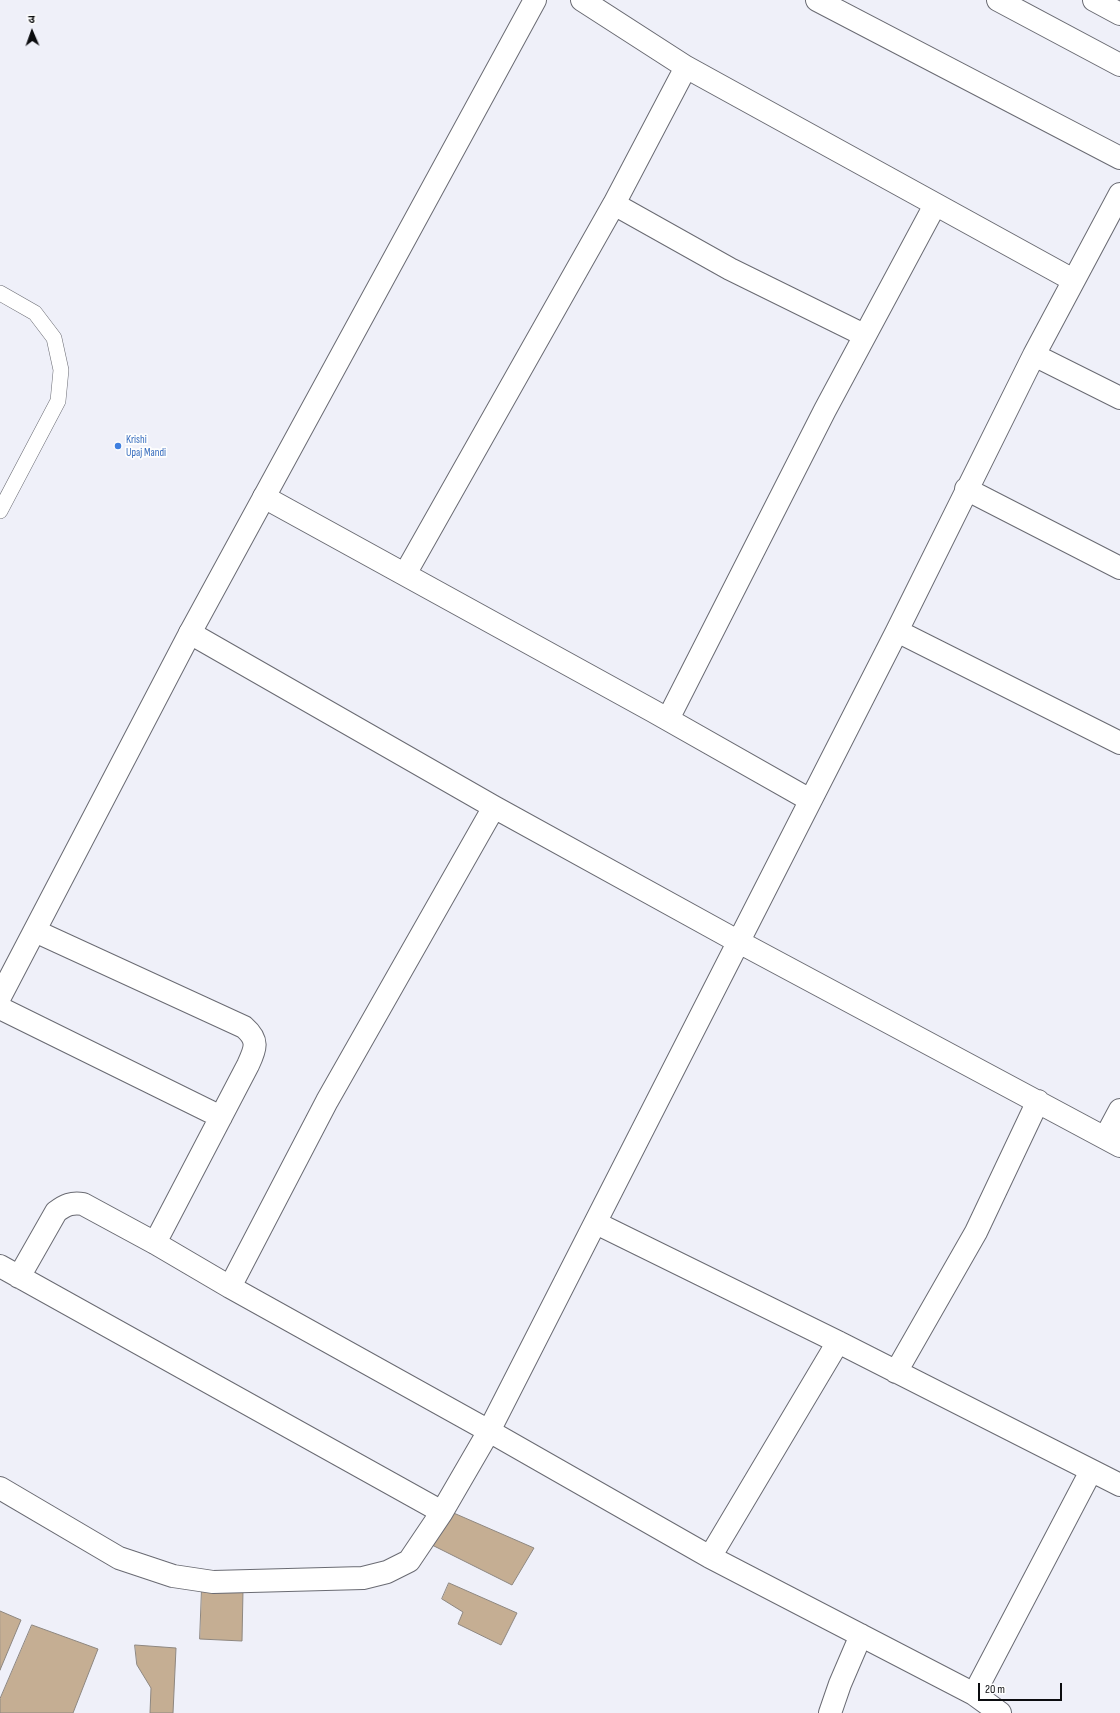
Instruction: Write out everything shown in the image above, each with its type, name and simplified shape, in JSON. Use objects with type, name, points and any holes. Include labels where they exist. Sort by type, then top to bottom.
[{"type":"street","points":[[0,998],[190,632],[535,0]]},
{"type":"street","points":[[582,0],[686,67],[1073,280]]},
{"type":"street","points":[[817,0],[1120,158]]},
{"type":"street","points":[[998,0],[1120,65]]},
{"type":"street","points":[[1094,0],[1120,14]]},
{"type":"street","points":[[405,574],[614,204],[686,67]]},
{"type":"street","points":[[0,1488],[119,1558],[173,1576],[213,1582],[363,1578],[387,1572],[409,1561],[442,1512],[489,1431],[897,630],[1034,354],[1120,194]]},
{"type":"street","points":[[614,204],[730,269],[864,335]]},
{"type":"street","points":[[668,719],[864,335],[935,205]]},
{"type":"street","points":[[1034,354],[1120,398]]},
{"type":"street","points":[[966,489],[1120,568]]},
{"type":"street","points":[[264,497],[668,719],[810,800]]},
{"type":"street","points":[[897,630],[1120,743]]},
{"type":"street","points":[[190,632],[494,807],[739,942],[1112,1142],[1120,1110]]},
{"type":"street","points":[[230,1286],[327,1101],[494,807]]},
{"type":"street","points":[[34,931],[244,1027],[252,1034],[254,1051],[221,1118],[155,1243]]},
{"type":"street","points":[[0,1008],[221,1118]]},
{"type":"street","points":[[896,1372],[976,1232],[1038,1101]]},
{"type":"street","points":[[19,1277],[56,1212],[63,1206],[74,1203],[83,1204],[489,1431],[710,1557],[974,1694],[1000,1713]]},
{"type":"street","points":[[596,1223],[838,1342],[1120,1485]]},
{"type":"street","points":[[0,1266],[442,1512]]},
{"type":"street","points":[[710,1557],[838,1342]]},
{"type":"street","points":[[974,1694],[1091,1471]]},
{"type":"street","points":[[830,1713],[840,1684],[861,1635]]},
{"type":"lane","points":[[0,293],[35,314],[54,338],[61,370],[58,401],[0,511]]},
{"type":"building","points":[[449,1511],[534,1548],[512,1585],[432,1545]]},
{"type":"building","points":[[449,1583],[517,1613],[501,1645],[458,1624],[463,1612],[442,1599]]},
{"type":"building","points":[[202,1587],[243,1590],[242,1641],[200,1639]]},
{"type":"building","points":[[0,1611],[21,1620],[0,1670]]},
{"type":"building","points":[[32,1625],[98,1649],[73,1713],[0,1713],[0,1699]]},
{"type":"building","points":[[135,1645],[176,1648],[173,1713],[150,1713],[151,1688],[137,1665]]},
{"type":"place","name":"Krishi Upaj Mandi","points":[[118,446]]}]
